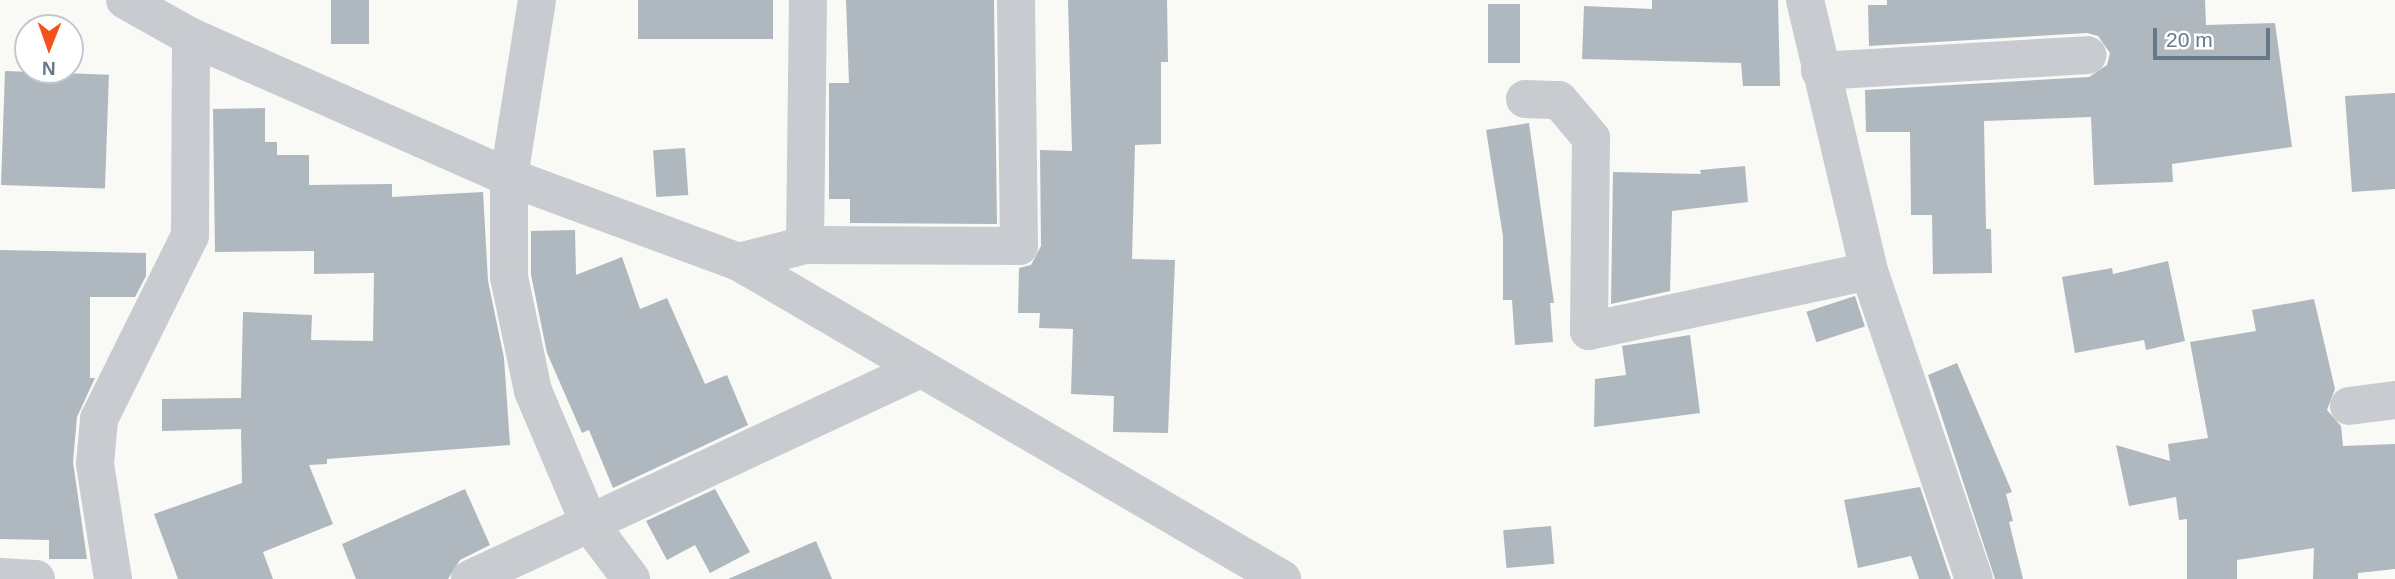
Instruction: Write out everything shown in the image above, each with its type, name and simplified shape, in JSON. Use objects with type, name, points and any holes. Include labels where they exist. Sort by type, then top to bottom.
[{"type":"street","points":[[125,0],[191,37],[509,177],[739,262],[919,370],[1282,579]]},
{"type":"street","points":[[537,0],[509,177],[509,277],[533,391],[589,523],[631,579]]},
{"type":"street","points":[[805,245],[808,0]]},
{"type":"street","points":[[739,262],[805,245],[1019,246],[1016,0]]},
{"type":"street","points":[[1805,0],[1869,271],[1974,579]]},
{"type":"street","points":[[113,579],[95,464],[99,419],[190,236],[191,37]]},
{"type":"street","points":[[1820,71],[2088,55]]},
{"type":"street","points":[[1525,99],[1559,100],[1591,138],[1589,331],[1869,271]]},
{"type":"street","points":[[470,579],[919,370]]},
{"type":"street","points":[[2348,406],[2395,400]]},
{"type":"street","points":[[0,577],[36,579]]},
{"type":"building","points":[[331,0],[369,0],[369,44],[331,44]]},
{"type":"building","points":[[638,0],[773,0],[773,39],[638,39]]},
{"type":"building","points":[[846,0],[994,0],[997,224],[850,223],[850,199],[829,199],[829,83],[849,83]]},
{"type":"building","points":[[1068,0],[1167,0],[1168,62],[1161,62],[1161,144],[1135,145],[1132,259],[1175,260],[1168,433],[1113,432],[1114,396],[1071,394],[1073,329],[1039,328],[1040,313],[1018,313],[1019,268],[1031,265],[1041,246],[1040,150],[1072,151]]},
{"type":"building","points":[[1652,0],[1778,0],[1780,86],[1743,86],[1741,63],[1582,59],[1584,6],[1652,9]]},
{"type":"building","points":[[1887,0],[2205,0],[2206,25],[2275,23],[2292,147],[2172,164],[2173,182],[2094,185],[2091,117],[1984,121],[1986,229],[1991,229],[1992,273],[1933,274],[1932,215],[1911,215],[1910,132],[1866,132],[1865,90],[2089,77],[2107,65],[2110,53],[2098,36],[2087,33],[1869,46],[1868,5],[1887,5]]},
{"type":"building","points":[[1488,4],[1520,4],[1520,63],[1488,63]]},
{"type":"building","points":[[5,71],[14,71],[14,84],[84,84],[84,74],[109,75],[105,189],[1,185]]},
{"type":"building","points":[[2395,93],[2395,189],[2352,192],[2345,96]]},
{"type":"building","points":[[265,108],[265,142],[277,142],[277,155],[309,155],[309,185],[392,184],[392,197],[483,192],[488,281],[504,358],[510,445],[327,459],[327,464],[309,465],[333,524],[263,552],[273,579],[178,579],[154,514],[242,483],[241,429],[162,431],[162,399],[241,398],[243,312],[312,315],[311,340],[373,341],[374,273],[314,274],[314,251],[215,252],[213,109]]},
{"type":"building","points":[[1529,123],[1554,303],[1550,303],[1553,342],[1515,345],[1512,300],[1503,300],[1503,236],[1486,130]]},
{"type":"building","points":[[685,148],[688,195],[656,197],[653,150]]},
{"type":"building","points":[[1745,166],[1748,202],[1672,211],[1670,291],[1611,304],[1613,172],[1701,174],[1700,170]]},
{"type":"building","points":[[575,230],[576,275],[622,257],[640,309],[667,298],[705,384],[727,375],[748,425],[613,488],[589,430],[582,433],[547,353],[531,275],[531,231]]},
{"type":"building","points":[[0,250],[146,253],[146,276],[135,297],[90,297],[90,378],[95,378],[77,417],[73,462],[87,559],[49,559],[49,540],[0,539]]},
{"type":"building","points":[[2168,261],[2185,341],[2146,350],[2144,340],[2075,353],[2062,277],[2112,268],[2113,274]]},
{"type":"building","points":[[1855,296],[1865,326],[1816,342],[1806,312]]},
{"type":"building","points":[[2314,299],[2335,389],[2327,410],[2341,426],[2343,446],[2395,444],[2395,569],[2358,573],[2358,579],[2313,579],[2314,548],[2237,560],[2237,579],[2187,579],[2187,519],[2179,520],[2176,497],[2129,506],[2116,445],[2170,461],[2168,444],[2208,438],[2190,342],[2256,331],[2252,310]]},
{"type":"building","points":[[1690,335],[1700,413],[1594,427],[1595,379],[1626,375],[1622,346]]},
{"type":"building","points":[[1957,363],[2012,492],[2006,494],[2013,521],[2009,522],[2023,579],[1995,579],[1928,375]]},
{"type":"building","points":[[1920,487],[1951,579],[1919,579],[1911,556],[1858,568],[1844,500]]},
{"type":"building","points":[[465,489],[490,545],[460,560],[448,579],[356,579],[342,544]]},
{"type":"building","points":[[715,489],[750,552],[710,573],[695,545],[667,560],[646,521]]},
{"type":"building","points":[[1551,526],[1554,564],[1506,568],[1503,530]]},
{"type":"building","points":[[816,541],[832,579],[728,579]]}]
